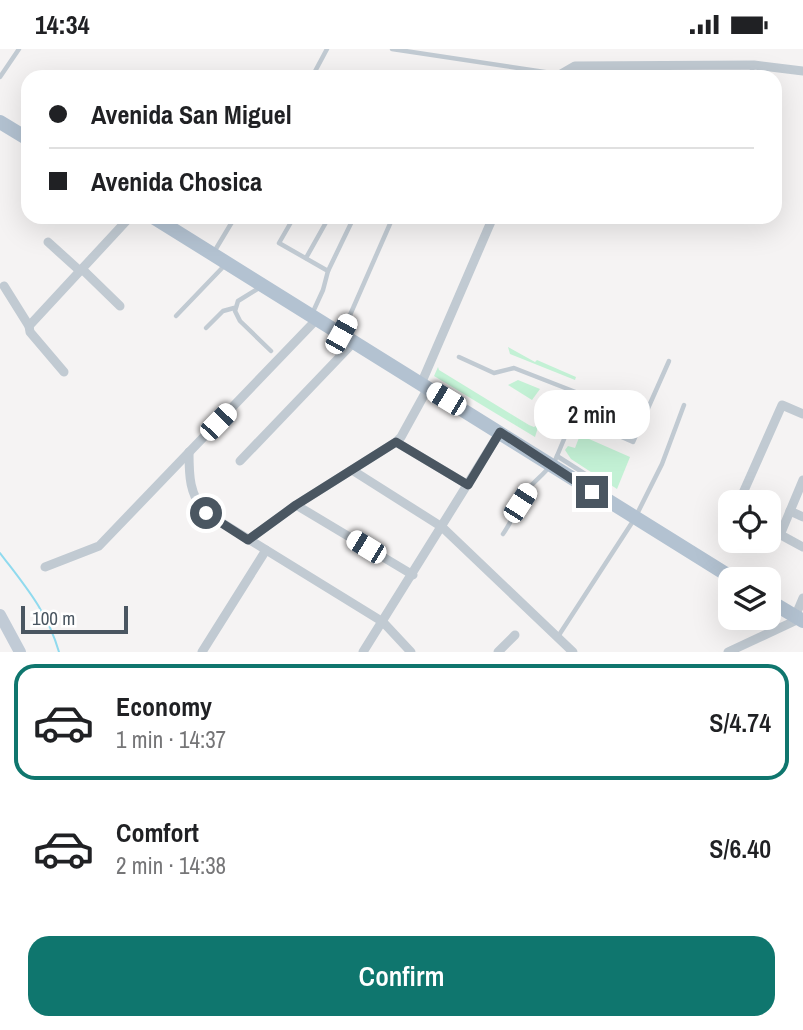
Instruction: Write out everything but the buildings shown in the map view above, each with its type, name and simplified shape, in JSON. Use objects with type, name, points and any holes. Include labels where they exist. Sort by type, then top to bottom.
[{"type":"main road","points":[[0,122],[21,135]]},
{"type":"main road","points":[[164,224],[553,463],[612,504],[718,569]]},
{"type":"main road","points":[[781,608],[799,619]]},
{"type":"main road","points":[[0,615],[20,652]]},
{"type":"street","points":[[568,70],[575,66],[754,65],[803,71]]},
{"type":"street","points":[[29,326],[124,224]]},
{"type":"street","points":[[248,540],[296,505],[401,437],[490,224]]},
{"type":"street","points":[[48,242],[120,306]]},
{"type":"street","points":[[4,286],[30,332],[64,372]]},
{"type":"street","points":[[45,567],[99,546],[314,317]]},
{"type":"street","points":[[240,461],[348,338]]},
{"type":"street","points":[[744,490],[782,405],[803,414]]},
{"type":"street","points":[[363,652],[500,432]]},
{"type":"street","points":[[396,442],[468,485]]},
{"type":"street","points":[[188,453],[190,481],[201,508],[248,540],[383,622],[411,652]]},
{"type":"street","points":[[352,470],[442,527],[573,652]]},
{"type":"street","points":[[781,533],[803,480]]},
{"type":"street","points":[[296,505],[413,575]]},
{"type":"street","points":[[790,511],[803,517]]},
{"type":"street","points":[[781,536],[803,547]]},
{"type":"street","points":[[202,652],[266,550]]},
{"type":"street","points":[[728,652],[799,619],[803,598]]},
{"type":"street","points":[[498,652],[515,635]]},
{"type":"lane","points":[[0,77],[19,49]]},
{"type":"lane","points":[[316,70],[327,49]]},
{"type":"lane","points":[[392,49],[521,70]]},
{"type":"lane","points":[[752,70],[754,65]]},
{"type":"lane","points":[[213,254],[231,224]]},
{"type":"lane","points":[[290,224],[279,243],[328,271]]},
{"type":"lane","points":[[306,258],[325,224]]},
{"type":"lane","points":[[314,317],[328,271],[351,224]]},
{"type":"lane","points":[[348,338],[390,224]]},
{"type":"lane","points":[[176,316],[227,263]]},
{"type":"lane","points":[[206,328],[223,311],[234,308],[241,298],[264,286]]},
{"type":"lane","points":[[234,308],[240,321],[271,351]]},
{"type":"lane","points":[[459,357],[494,373],[514,368],[578,393],[579,400],[574,416],[553,463],[530,487],[503,534]]},
{"type":"lane","points":[[574,416],[633,442],[669,361]]},
{"type":"lane","points":[[559,635],[635,518],[662,464],[684,405]]},
{"type":"green space","points":[[508,347],[535,362],[537,360],[576,377],[575,380],[510,354]]},
{"type":"green space","points":[[438,367],[529,425],[534,427],[539,424],[535,437],[434,376]]},
{"type":"green space","points":[[518,380],[540,389],[532,400],[508,385]]},
{"type":"green space","points":[[580,435],[630,457],[617,489],[571,459],[565,450],[568,446],[575,448]]},
{"type":"waterway","points":[[0,553],[42,611],[59,652]]},
{"type":"route","points":[[206,513],[248,540],[296,505],[396,442],[468,485],[500,432],[592,492]]}]
